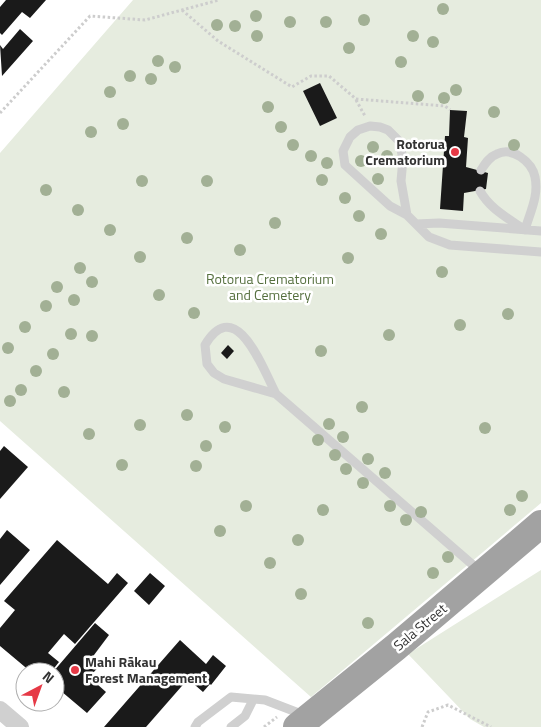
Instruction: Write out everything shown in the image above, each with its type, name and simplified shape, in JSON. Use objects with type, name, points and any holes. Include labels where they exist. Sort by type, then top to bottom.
[{"type":"highway","name":"Sala Street","points":[[303,722],[541,524]]},
{"type":"street","points":[[0,710],[20,727]]},
{"type":"lane","points":[[407,215],[401,181],[402,159],[399,141],[388,130],[370,126],[358,130],[350,137],[343,151],[345,165],[390,206],[407,215],[429,237],[450,245],[541,252]]},
{"type":"lane","points":[[481,170],[488,160],[497,153],[507,152],[517,154],[530,167],[535,176],[535,200],[525,230]]},
{"type":"lane","points":[[480,190],[486,200],[498,212],[525,230]]},
{"type":"lane","points":[[416,224],[439,223],[541,231]]},
{"type":"lane","points":[[276,394],[224,379],[214,373],[207,364],[205,346],[217,330],[225,327],[243,334],[251,343],[276,394],[483,574]]},
{"type":"lane","points":[[195,727],[198,722],[231,697],[265,700],[303,722]]},
{"type":"lane","points":[[231,727],[245,716],[253,700]]},
{"type":"path","points":[[0,112],[90,16],[145,20],[219,0]]},
{"type":"path","points":[[182,10],[218,41],[292,87],[310,76],[329,76],[356,99],[370,126]]},
{"type":"path","points":[[356,99],[445,106],[450,110]]},
{"type":"path","points":[[422,727],[428,712],[448,705],[491,727]]},
{"type":"green space","name":"Rotorua Crematorium and Cemetery","points":[[133,0],[541,0],[541,503],[311,697],[0,421],[0,153]]},
{"type":"green space","points":[[541,570],[541,727],[484,727],[470,719],[408,654]]},
{"type":"building","points":[[6,0],[46,0],[30,18],[22,12],[2,35],[0,33],[0,7]]},
{"type":"building","points":[[20,29],[33,41],[2,76],[0,45],[3,49]]},
{"type":"building","points":[[320,83],[337,118],[320,126],[303,91]]},
{"type":"building","name":"Rotorua Crematorium","points":[[450,110],[467,111],[464,137],[468,138],[466,167],[488,173],[486,189],[464,193],[463,211],[440,209],[445,136],[449,136]]},
{"type":"building","points":[[228,345],[234,351],[227,359],[221,353]]},
{"type":"building","points":[[4,446],[28,467],[0,499],[0,451]]},
{"type":"building","points":[[7,530],[30,550],[0,585],[0,539]]},
{"type":"building","points":[[57,540],[108,584],[117,573],[128,583],[75,644],[64,634],[48,653],[59,662],[19,662],[0,646],[0,628],[15,610],[4,601]]},
{"type":"building","points":[[150,573],[165,586],[149,605],[134,591]]},
{"type":"building","name":"Mahi Rākau Forest Management","points":[[95,623],[109,635],[85,667],[87,668],[96,658],[102,663],[93,673],[101,680],[97,684],[106,692],[87,713],[65,694],[65,662],[62,662]]},
{"type":"building","points":[[180,640],[206,664],[213,655],[226,666],[211,685],[203,692],[188,679],[146,727],[104,727]]},
{"type":"place","name":"Rotorua Crematorium","points":[[455,152]]},
{"type":"place","name":"Mahi Rākau Forest Management","points":[[75,670]]}]
